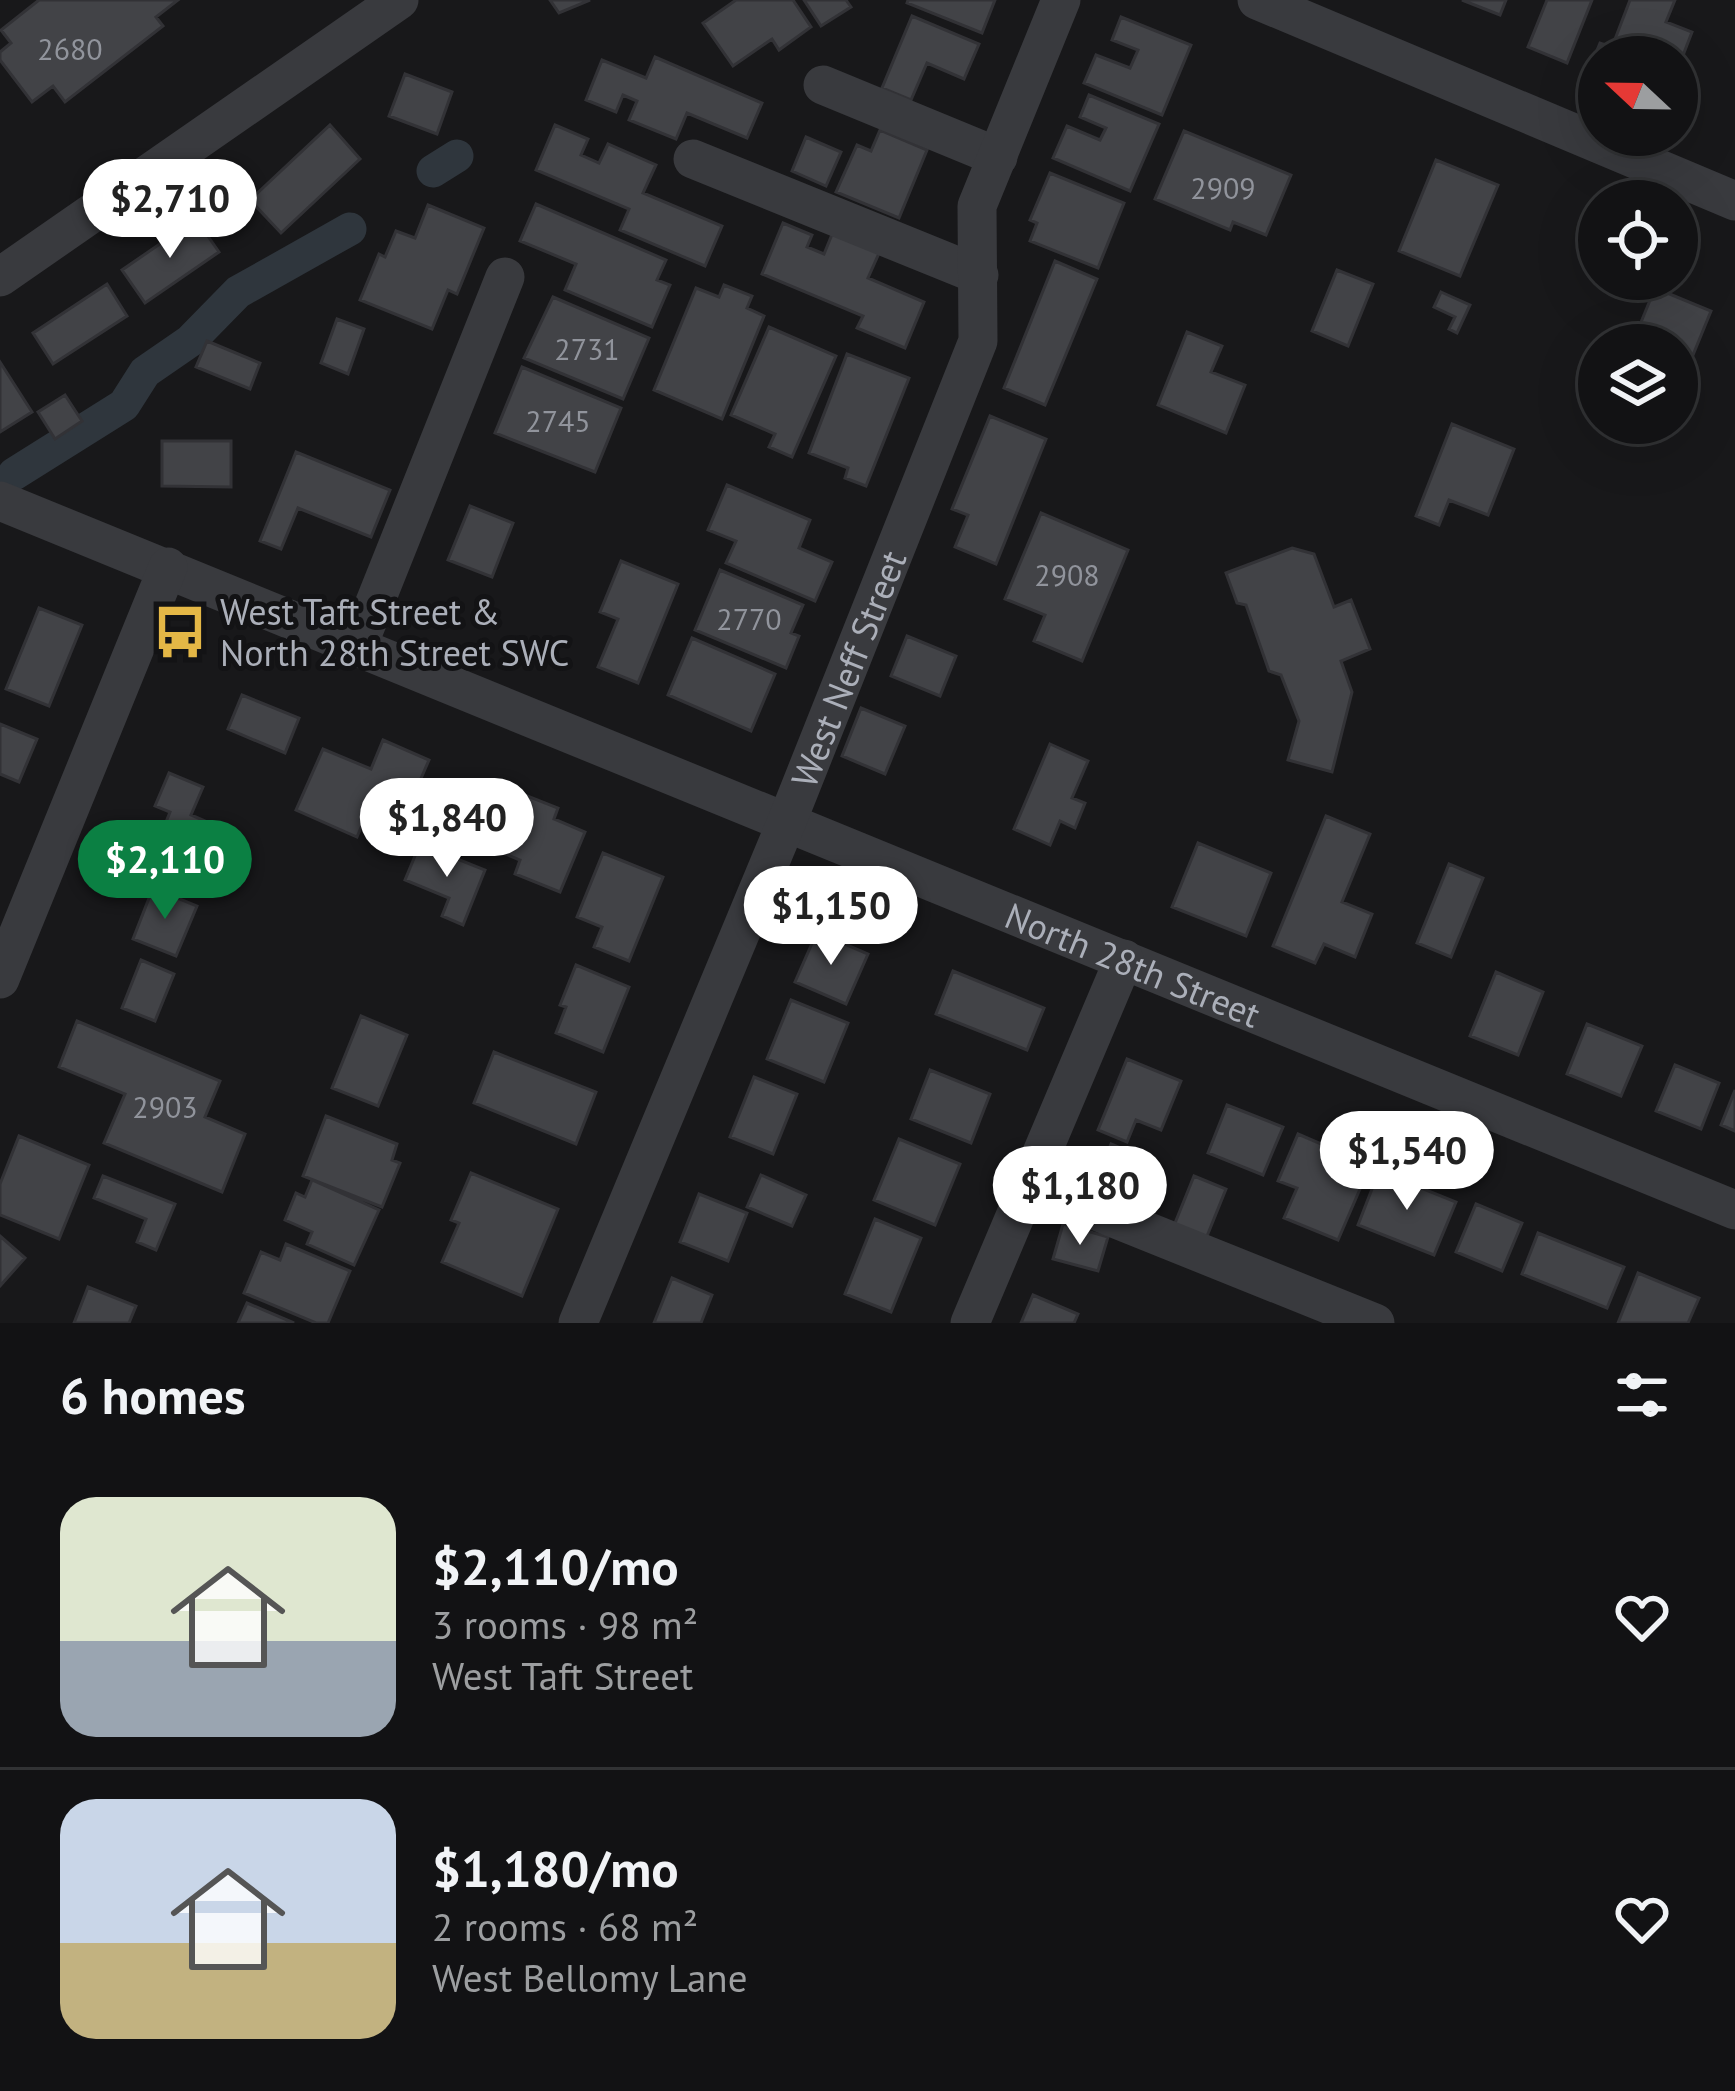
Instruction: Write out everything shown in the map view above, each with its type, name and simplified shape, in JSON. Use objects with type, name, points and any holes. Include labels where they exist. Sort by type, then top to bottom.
[{"type":"street","points":[[0,277],[399,0]]},
{"type":"street","name":"West Neff Street","points":[[578,1323],[787,821],[978,340],[977,206],[1061,0]]},
{"type":"street","points":[[1263,1],[1735,201]]},
{"type":"street","points":[[823,85],[998,157]]},
{"type":"street","points":[[693,159],[979,275]]},
{"type":"street","points":[[358,645],[505,277]]},
{"type":"street","name":"North 28th Street","points":[[0,500],[1735,1210]]},
{"type":"street","points":[[0,979],[168,567]]},
{"type":"street","points":[[0,896],[45,864]]},
{"type":"street","points":[[970,1323],[1124,959]]},
{"type":"street","points":[[1029,1184],[1375,1323]]},
{"type":"building","points":[[39,0],[178,0],[156,17],[163,26],[65,102],[53,86],[32,102],[0,60],[0,52],[11,43],[1,30]]},
{"type":"building","points":[[550,0],[590,0],[559,13]]},
{"type":"building","points":[[736,0],[793,0],[811,27],[779,50],[772,39],[733,66],[703,23]]},
{"type":"building","points":[[804,0],[846,0],[851,7],[821,26]]},
{"type":"building","points":[[908,0],[995,0],[982,33]]},
{"type":"building","points":[[1462,0],[1506,0],[1500,15]]},
{"type":"building","points":[[1547,0],[1592,0],[1567,63],[1528,47]]},
{"type":"building","points":[[1630,0],[1675,0],[1666,22],[1692,32],[1690,36],[1616,36]]},
{"type":"building","points":[[912,16],[979,44],[964,79],[927,63],[911,100],[882,88]]},
{"type":"building","points":[[1121,17],[1191,45],[1162,115],[1084,83],[1096,55],[1130,68],[1138,50],[1112,40]]},
{"type":"building","points":[[655,57],[762,103],[747,138],[687,113],[676,139],[629,120],[637,101],[623,95],[616,112],[586,100],[602,60],[646,78]]},
{"type":"building","points":[[405,74],[452,92],[437,134],[389,116]]},
{"type":"building","points":[[1089,95],[1159,124],[1130,191],[1053,158],[1067,126],[1100,140],[1106,128],[1080,117]]},
{"type":"building","points":[[330,125],[360,159],[281,233],[250,200]]},
{"type":"building","points":[[555,125],[588,139],[581,155],[599,163],[608,144],[656,165],[643,193],[722,226],[705,266],[620,230],[629,209],[536,170]]},
{"type":"building","points":[[880,130],[927,150],[899,218],[836,192],[857,145],[871,151]]},
{"type":"building","points":[[1184,131],[1291,175],[1266,235],[1233,222],[1230,230],[1155,199]]},
{"type":"building","points":[[806,137],[841,152],[826,186],[792,171]]},
{"type":"building","points":[[1436,160],[1498,185],[1460,276],[1399,251]]},
{"type":"building","points":[[1050,173],[1124,203],[1098,268],[1030,241],[1037,223],[1030,220]]},
{"type":"building","points":[[536,204],[666,260],[657,280],[670,285],[652,327],[565,290],[576,264],[520,241]]},
{"type":"building","points":[[428,205],[484,228],[457,294],[448,290],[432,329],[360,300],[379,254],[385,257],[396,231],[415,238]]},
{"type":"building","points":[[196,219],[219,252],[145,303],[122,270]]},
{"type":"building","points":[[783,223],[812,235],[807,247],[824,254],[833,232],[880,251],[868,278],[924,302],[905,348],[857,328],[863,316],[762,274]]},
{"type":"building","points":[[1055,261],[1097,279],[1045,405],[1004,388]]},
{"type":"building","points":[[1337,270],[1373,284],[1348,346],[1312,331]]},
{"type":"building","points":[[107,284],[127,316],[53,364],[33,333]]},
{"type":"building","points":[[724,285],[752,296],[747,308],[764,316],[722,419],[654,390],[696,288],[719,297]]},
{"type":"building","points":[[1441,292],[1470,305],[1457,333],[1449,329],[1455,317],[1434,307]]},
{"type":"building","points":[[553,297],[649,338],[623,399],[524,358]]},
{"type":"building","points":[[1650,300],[1684,300],[1711,311],[1698,343],[1698,324],[1640,324]]},
{"type":"building","points":[[337,319],[364,329],[348,374],[321,363]]},
{"type":"building","points":[[769,327],[836,356],[792,457],[769,447],[775,434],[731,415]]},
{"type":"building","points":[[1187,332],[1222,346],[1211,372],[1245,385],[1226,433],[1158,405]]},
{"type":"building","points":[[207,341],[260,363],[250,389],[196,367]]},
{"type":"building","points":[[847,354],[909,378],[866,486],[845,478],[848,468],[809,453]]},
{"type":"building","points":[[0,362],[32,412],[0,432]]},
{"type":"building","points":[[522,367],[621,408],[595,472],[495,433]]},
{"type":"building","points":[[65,395],[82,421],[55,439],[38,412]]},
{"type":"building","points":[[990,416],[1046,439],[996,564],[955,547],[968,515],[952,509]]},
{"type":"building","points":[[1452,424],[1514,449],[1488,515],[1449,500],[1439,525],[1416,516]]},
{"type":"building","points":[[162,441],[231,441],[231,487],[162,486]]},
{"type":"building","points":[[296,452],[390,490],[371,537],[298,508],[281,549],[260,541]]},
{"type":"building","points":[[727,485],[810,520],[799,548],[832,562],[815,601],[726,563],[736,541],[708,530]]},
{"type":"building","points":[[470,506],[513,523],[492,577],[448,560]]},
{"type":"building","points":[[1041,513],[1128,550],[1082,661],[1034,641],[1045,615],[1005,599]]},
{"type":"building","points":[[1292,548],[1314,554],[1334,607],[1351,600],[1370,649],[1341,661],[1352,692],[1332,772],[1288,760],[1299,721],[1281,675],[1269,671],[1246,605],[1237,603],[1226,573]]},
{"type":"building","points":[[621,561],[678,584],[638,683],[598,667],[618,619],[600,612]]},
{"type":"building","points":[[720,570],[803,605],[791,633],[799,636],[786,668],[695,630]]},
{"type":"building","points":[[39,608],[82,625],[49,706],[6,689]]},
{"type":"building","points":[[907,636],[956,656],[940,696],[891,676]]},
{"type":"building","points":[[692,638],[775,674],[751,731],[668,695]]},
{"type":"building","points":[[242,695],[299,718],[285,753],[228,729]]},
{"type":"building","points":[[861,708],[905,726],[885,774],[842,756]]},
{"type":"building","points":[[0,724],[37,739],[19,782],[0,774]]},
{"type":"building","points":[[383,740],[429,760],[406,813],[373,799],[357,837],[296,810],[323,749],[371,769]]},
{"type":"building","points":[[1050,744],[1088,761],[1072,798],[1085,803],[1075,828],[1060,821],[1050,845],[1014,829]]},
{"type":"building","points":[[169,773],[203,787],[191,815],[226,830],[205,880],[152,857],[170,812],[155,806]]},
{"type":"building","points":[[487,780],[558,808],[554,819],[585,832],[560,892],[515,874],[520,860],[464,837]]},
{"type":"building","points":[[1326,816],[1370,834],[1342,902],[1372,914],[1355,957],[1324,944],[1315,963],[1273,946]]},
{"type":"building","points":[[1198,843],[1271,873],[1246,936],[1172,907]]},
{"type":"building","points":[[420,844],[485,870],[463,925],[442,916],[449,898],[405,880]]},
{"type":"building","points":[[603,853],[663,877],[629,961],[594,947],[602,927],[577,917]]},
{"type":"building","points":[[1449,864],[1483,878],[1451,957],[1417,943]]},
{"type":"building","points":[[153,888],[197,906],[176,956],[133,939]]},
{"type":"building","points":[[817,932],[868,954],[846,1004],[795,982]]},
{"type":"building","points":[[141,960],[174,974],[155,1021],[122,1008]]},
{"type":"building","points":[[576,965],[629,987],[603,1052],[556,1033],[566,1007],[560,1005]]},
{"type":"building","points":[[953,971],[1044,1008],[1027,1050],[936,1014]]},
{"type":"building","points":[[1496,972],[1543,992],[1518,1055],[1470,1036]]},
{"type":"building","points":[[791,1000],[848,1023],[824,1082],[767,1059]]},
{"type":"building","points":[[361,1016],[407,1035],[378,1106],[332,1088]]},
{"type":"building","points":[[77,1021],[220,1081],[205,1117],[245,1134],[222,1192],[104,1143],[125,1094],[59,1067]]},
{"type":"building","points":[[1587,1024],[1642,1046],[1621,1096],[1567,1074]]},
{"type":"building","points":[[494,1052],[596,1092],[576,1144],[474,1103]]},
{"type":"building","points":[[1127,1059],[1181,1081],[1161,1130],[1136,1120],[1127,1142],[1098,1130]]},
{"type":"building","points":[[1675,1065],[1719,1083],[1701,1129],[1656,1111]]},
{"type":"building","points":[[930,1070],[990,1094],[971,1143],[911,1119]]},
{"type":"building","points":[[754,1077],[797,1094],[773,1154],[730,1137]]},
{"type":"building","points":[[1735,1090],[1735,1131],[1721,1125]]},
{"type":"building","points":[[1227,1105],[1283,1127],[1263,1175],[1208,1153]]},
{"type":"building","points":[[326,1116],[397,1144],[392,1160],[400,1163],[382,1207],[303,1176]]},
{"type":"building","points":[[1298,1134],[1333,1149],[1329,1159],[1366,1175],[1338,1240],[1284,1218],[1297,1188],[1278,1181]]},
{"type":"building","points":[[19,1136],[89,1165],[59,1239],[0,1215],[0,1184]]},
{"type":"building","points":[[899,1139],[960,1164],[935,1225],[874,1200]]},
{"type":"building","points":[[1111,1144],[1154,1162],[1136,1207],[1093,1189]]},
{"type":"building","points":[[1379,1171],[1456,1202],[1434,1255],[1358,1225]]},
{"type":"building","points":[[471,1173],[558,1209],[522,1296],[442,1262],[459,1223],[451,1220]]},
{"type":"building","points":[[761,1175],[806,1195],[792,1226],[747,1207]]},
{"type":"building","points":[[103,1176],[175,1204],[156,1250],[137,1242],[146,1219],[94,1198]]},
{"type":"building","points":[[1194,1176],[1226,1189],[1203,1246],[1171,1233]]},
{"type":"building","points":[[312,1180],[379,1210],[354,1265],[307,1244],[312,1232],[285,1220],[296,1193],[305,1197]]},
{"type":"building","points":[[699,1194],[747,1213],[728,1261],[680,1242]]},
{"type":"building","points":[[1476,1204],[1522,1223],[1502,1271],[1456,1252]]},
{"type":"building","points":[[875,1219],[921,1238],[891,1312],[845,1294]]},
{"type":"building","points":[[1063,1224],[1108,1237],[1098,1271],[1053,1259]]},
{"type":"building","points":[[1538,1233],[1624,1267],[1607,1308],[1522,1274]]},
{"type":"building","points":[[0,1236],[25,1258],[0,1286]]},
{"type":"building","points":[[286,1244],[350,1271],[328,1323],[316,1323],[244,1293],[261,1252],[280,1260]]},
{"type":"building","points":[[1638,1273],[1699,1298],[1688,1323],[1618,1323]]},
{"type":"building","points":[[672,1278],[712,1295],[701,1323],[654,1323]]},
{"type":"building","points":[[88,1287],[136,1306],[129,1323],[74,1323]]},
{"type":"building","points":[[1033,1295],[1078,1314],[1074,1323],[1021,1323]]},
{"type":"building","points":[[247,1303],[294,1323],[238,1323]]},
{"type":"waterway","points":[[433,171],[457,156]]},
{"type":"waterway","points":[[14,474],[124,405],[145,372],[190,341],[238,292],[350,229]]},
{"type":"place","name":"West Taft Street & North 28th Street SWC","points":[[180,632]]}]
